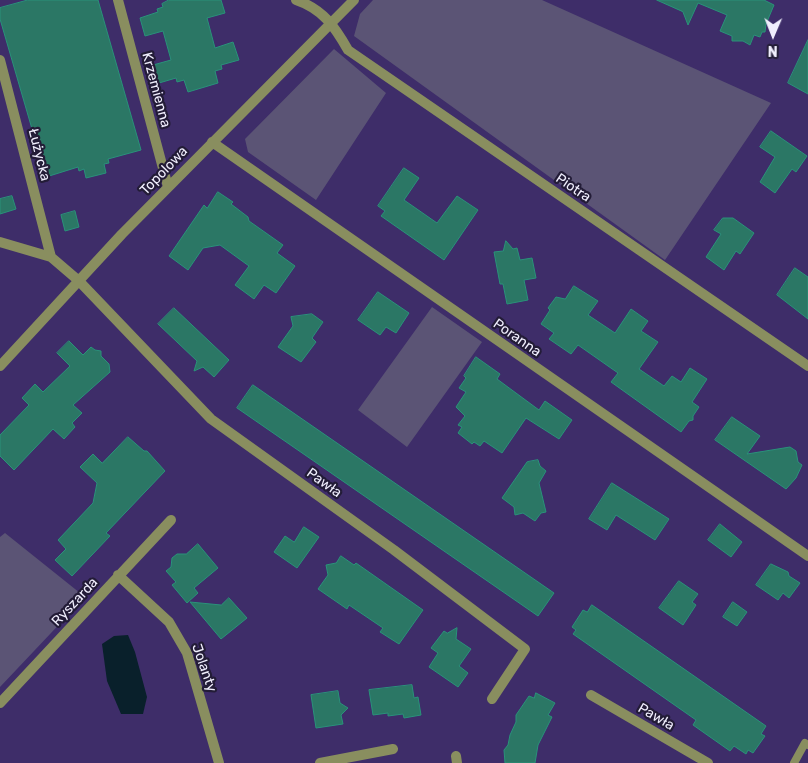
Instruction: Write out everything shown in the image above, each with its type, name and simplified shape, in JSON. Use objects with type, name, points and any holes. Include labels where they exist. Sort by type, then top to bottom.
[{"type":"street","name":"Krzemienna","points":[[118,0],[168,187]]},
{"type":"street","points":[[296,0],[310,5],[332,23]]},
{"type":"street","name":"Topolowa","points":[[0,366],[168,187],[354,0]]},
{"type":"street","name":"Piotra","points":[[332,23],[348,50],[808,366]]},
{"type":"street","name":"Łużycka","points":[[0,60],[50,257]]},
{"type":"street","name":"Poranna","points":[[212,142],[808,556]]},
{"type":"street","points":[[0,242],[50,257],[79,282]]},
{"type":"street","name":"Pawła","points":[[79,282],[211,419],[394,550],[525,649],[492,699]]},
{"type":"street","name":"Ryszarda","points":[[0,703],[118,575],[172,520]]},
{"type":"street","name":"Jolanty","points":[[118,575],[170,622],[187,653],[219,763]]},
{"type":"street","name":"Pawła","points":[[591,695],[708,763]]},
{"type":"street","points":[[320,763],[393,749]]},
{"type":"lane","points":[[794,763],[804,743],[808,745]]},
{"type":"shaded area","points":[[373,0],[542,0],[771,103],[665,260],[354,36],[360,14]]},
{"type":"shaded area","points":[[334,49],[386,93],[316,200],[248,152],[245,139]]},
{"type":"shaded area","points":[[432,307],[482,342],[407,447],[358,410]]},
{"type":"shaded area","points":[[5,533],[85,597],[0,687],[0,537]]},
{"type":"water","points":[[128,635],[135,652],[147,697],[143,714],[121,714],[107,681],[102,644],[114,636]]},
{"type":"building","points":[[28,0],[98,0],[141,150],[108,159],[109,163],[104,164],[106,173],[86,178],[84,169],[79,171],[78,167],[46,177],[0,19],[0,8]]},
{"type":"building","points":[[169,0],[221,0],[225,13],[207,18],[215,48],[233,42],[239,60],[221,65],[222,69],[215,71],[218,83],[188,92],[184,80],[177,82],[176,78],[159,83],[153,65],[171,60],[163,31],[145,36],[140,18],[158,12],[157,9],[163,7],[162,4]]},
{"type":"building","points":[[657,0],[764,0],[774,5],[766,24],[765,32],[762,32],[760,37],[754,35],[750,45],[743,41],[732,41],[732,36],[720,31],[727,15],[698,3],[688,25],[683,12]]},
{"type":"building","points":[[808,40],[808,94],[788,83]]},
{"type":"building","points":[[771,131],[807,156],[796,172],[792,169],[775,193],[760,182],[775,157],[760,147]]},
{"type":"building","points":[[404,168],[419,178],[404,200],[437,223],[457,196],[478,210],[444,260],[381,216],[385,211],[378,206]]},
{"type":"building","points":[[218,192],[233,202],[231,204],[248,217],[249,221],[283,245],[277,253],[295,266],[276,293],[264,285],[254,299],[235,285],[249,266],[220,245],[203,248],[188,270],[169,256],[204,205],[207,208]]},
{"type":"building","points":[[12,196],[16,209],[0,214],[0,199]]},
{"type":"building","points":[[75,211],[79,227],[65,231],[61,215]]},
{"type":"building","points":[[723,218],[733,218],[754,233],[740,254],[736,251],[724,270],[706,257],[721,234],[714,230]]},
{"type":"building","points":[[506,241],[513,249],[517,248],[520,260],[532,258],[536,278],[524,280],[528,300],[507,304],[503,284],[500,284],[494,252],[503,251]]},
{"type":"building","points":[[795,268],[808,277],[808,319],[777,295]]},
{"type":"building","points":[[574,286],[598,301],[588,315],[615,333],[631,309],[648,321],[641,331],[658,342],[639,369],[664,386],[672,376],[681,382],[690,368],[707,379],[692,402],[699,407],[693,416],[693,420],[689,421],[681,432],[611,382],[618,373],[578,345],[571,354],[549,339],[554,333],[541,324],[550,310],[548,308],[556,297],[565,299]]},
{"type":"building","points":[[378,292],[409,313],[396,333],[386,327],[380,335],[358,320]]},
{"type":"building","points":[[174,308],[229,360],[214,377],[203,367],[194,371],[197,361],[158,324]]},
{"type":"building","points":[[312,314],[323,322],[312,338],[316,342],[301,362],[278,347],[293,326],[291,317]]},
{"type":"building","points":[[69,341],[83,355],[91,347],[101,351],[101,356],[109,364],[110,372],[73,405],[82,413],[72,423],[75,427],[64,439],[53,429],[14,470],[0,456],[0,435],[29,405],[22,398],[35,384],[43,392],[70,366],[57,353]]},
{"type":"building","points":[[476,357],[500,374],[497,379],[539,410],[545,401],[572,420],[559,439],[526,418],[502,453],[484,441],[480,446],[474,442],[472,444],[458,433],[462,427],[458,425],[465,416],[456,407],[466,392],[459,388]]},
{"type":"building","points":[[253,385],[554,593],[538,616],[237,408]]},
{"type":"building","points":[[732,417],[760,436],[747,454],[790,447],[796,451],[798,462],[802,465],[796,478],[786,489],[715,440]]},
{"type":"building","points":[[128,437],[144,451],[147,451],[165,471],[106,533],[110,536],[72,576],[55,560],[66,549],[58,540],[93,503],[97,483],[80,467],[93,454],[102,463]]},
{"type":"building","points":[[538,460],[540,466],[546,471],[539,483],[546,512],[541,513],[535,521],[523,513],[515,515],[514,507],[502,498],[527,462]]},
{"type":"building","points":[[612,483],[669,519],[655,540],[616,515],[607,530],[589,519]]},
{"type":"building","points":[[720,524],[742,542],[731,557],[708,540]]},
{"type":"building","points":[[304,527],[319,537],[297,568],[274,552],[285,536],[294,542]]},
{"type":"building","points":[[198,544],[218,568],[194,588],[198,593],[187,603],[172,585],[176,582],[166,571],[171,567],[172,558],[177,554],[186,554]]},
{"type":"building","points":[[341,556],[354,565],[356,563],[423,610],[399,644],[380,632],[383,628],[349,605],[347,609],[318,589],[328,575],[326,565],[336,563]]},
{"type":"building","points":[[771,564],[788,572],[789,576],[800,583],[789,598],[783,593],[778,600],[756,585]]},
{"type":"building","points":[[679,581],[698,594],[692,602],[696,605],[683,625],[659,608]]},
{"type":"building","points":[[229,598],[247,618],[221,639],[190,602],[221,605]]},
{"type":"building","points":[[733,602],[747,612],[737,626],[723,617]]},
{"type":"building","points":[[592,605],[766,726],[761,734],[765,736],[753,753],[748,750],[746,754],[734,746],[730,751],[693,725],[696,720],[573,634],[576,630],[572,627],[583,610],[587,612]]},
{"type":"building","points":[[457,628],[456,639],[471,649],[459,666],[468,673],[458,687],[429,667],[438,653],[431,648],[444,631],[447,633]]},
{"type":"building","points":[[412,685],[414,698],[418,697],[421,715],[404,718],[403,714],[373,715],[369,690]]},
{"type":"building","points":[[338,691],[340,703],[348,708],[341,715],[343,724],[316,728],[311,695]]},
{"type":"building","points":[[536,693],[555,703],[548,715],[552,717],[538,745],[535,763],[505,763],[504,750],[508,745],[516,722],[516,715],[529,696],[534,698]]}]
